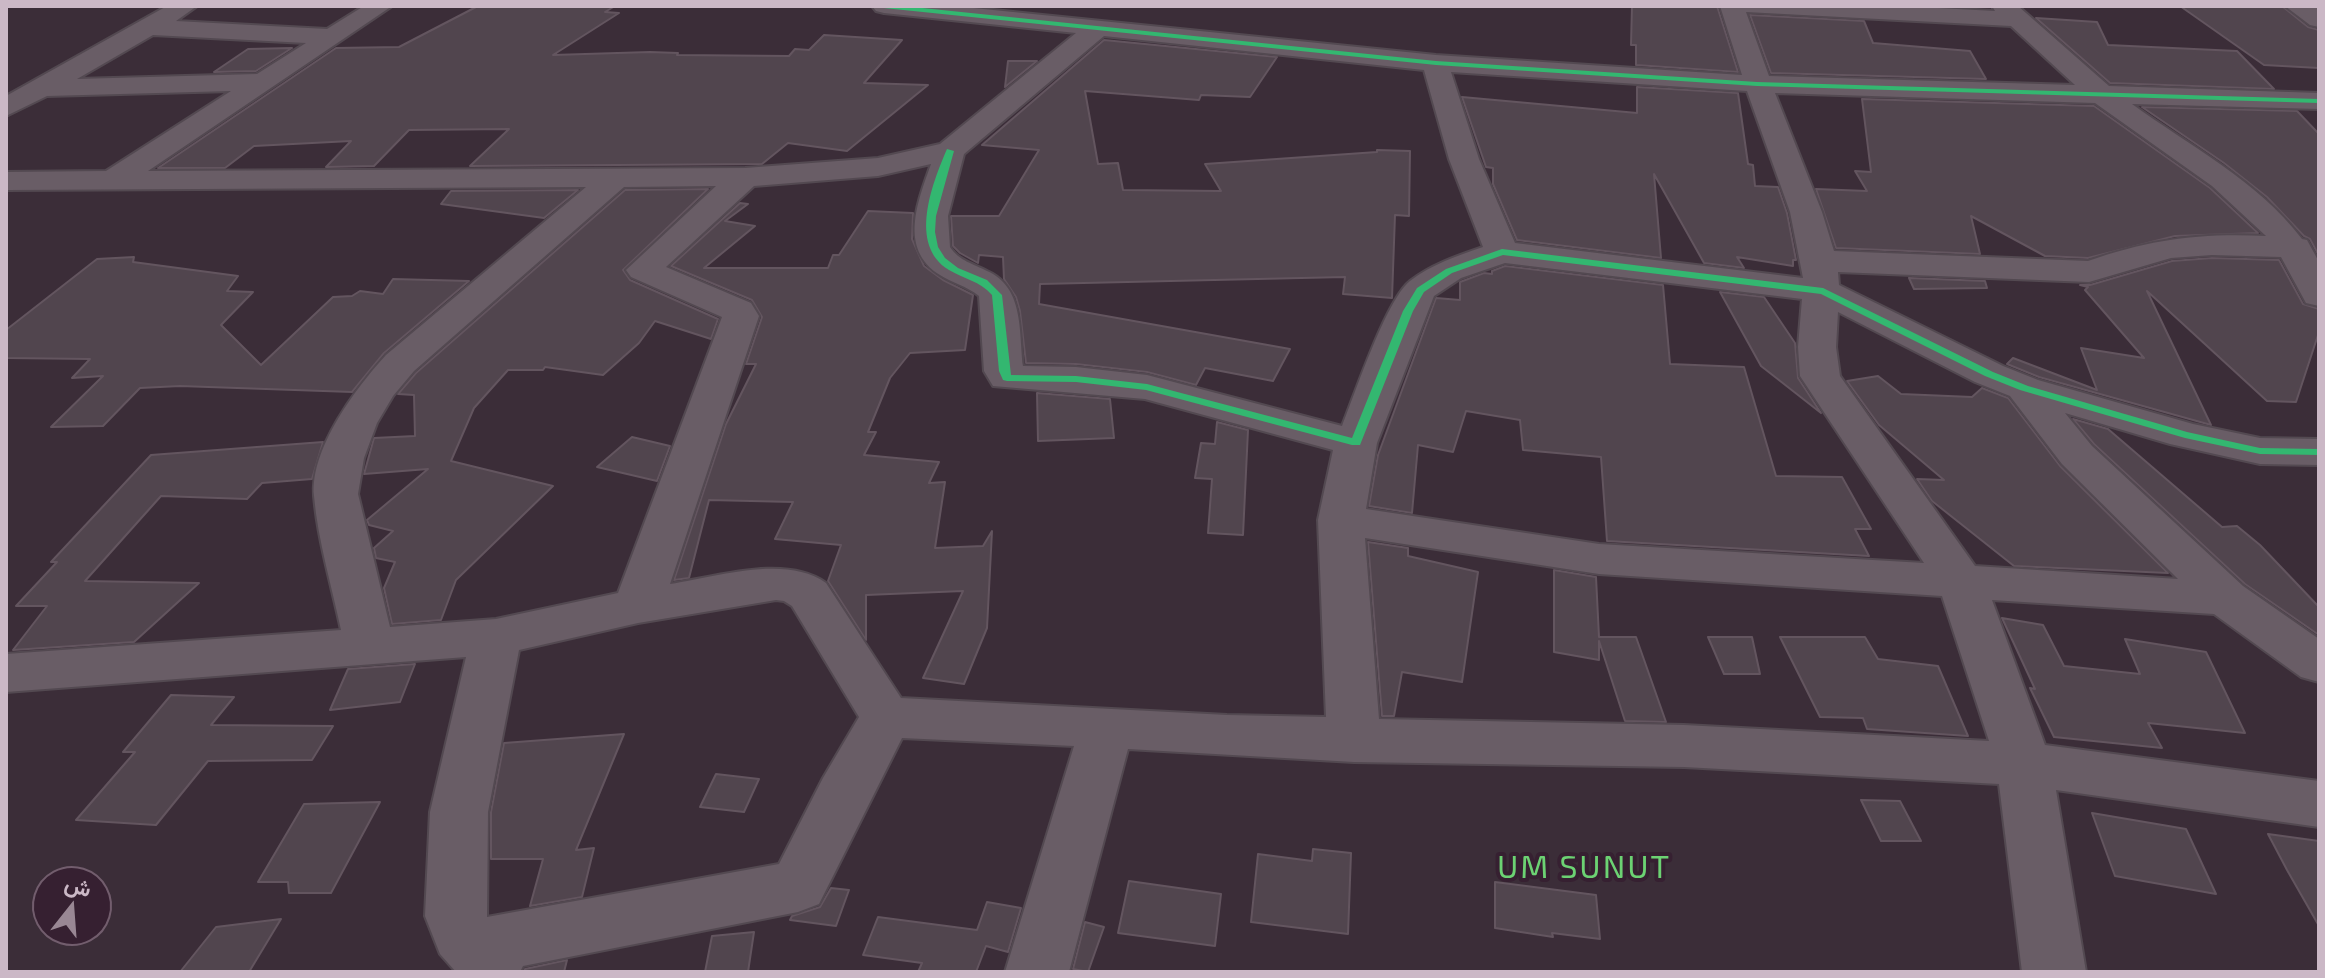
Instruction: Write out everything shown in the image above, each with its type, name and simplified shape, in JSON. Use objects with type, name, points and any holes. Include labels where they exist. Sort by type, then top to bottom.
[{"type":"street","points":[[6,108],[185,6]]},
{"type":"street","points":[[113,180],[380,6]]},
{"type":"street","points":[[884,6],[1097,29],[1237,30],[1436,63],[1757,84],[2319,101]]},
{"type":"street","points":[[1732,6],[1757,84],[1809,222],[1821,276],[1816,359],[1820,376],[1962,583],[2024,764],[2054,972]]},
{"type":"street","points":[[1752,6],[2011,12],[2099,93],[2297,232],[2319,295]]},
{"type":"street","points":[[2297,6],[2319,20]]},
{"type":"street","points":[[148,27],[333,37]]},
{"type":"street","points":[[6,181],[745,177],[878,167],[950,151],[1097,29]]},
{"type":"street","points":[[1436,63],[1447,117],[1467,173],[1502,252]]},
{"type":"street","points":[[41,88],[264,82]]},
{"type":"street","points":[[950,151],[929,230],[931,248],[948,267],[984,282],[997,295],[1007,378],[1087,380],[1147,387],[1356,443]]},
{"type":"street","points":[[638,606],[741,316],[738,311],[643,270],[745,177]]},
{"type":"street","points":[[370,648],[336,494],[337,472],[349,442],[380,384],[400,363],[616,178]]},
{"type":"street","points":[[1354,741],[1341,520],[1356,443],[1408,311],[1420,290],[1449,271],[1502,252],[1821,276],[2089,272],[2107,269],[2130,257],[2176,248],[2228,244],[2297,232]]},
{"type":"street","points":[[1821,276],[1989,374],[2024,388],[2185,435],[2260,451],[2319,452]]},
{"type":"street","points":[[2024,388],[2077,455],[2226,598],[2319,664]]},
{"type":"street","points":[[1341,520],[1599,559],[2226,598]]},
{"type":"street","points":[[6,673],[496,637],[638,606],[776,584],[796,585],[809,595],[886,717]]},
{"type":"street","points":[[496,637],[459,812],[456,916],[462,935],[483,960],[798,886],[843,794],[886,717]]},
{"type":"street","points":[[886,717],[1227,736],[1684,746],[2024,764],[2319,804]]},
{"type":"street","points":[[1037,972],[1107,727]]},
{"type":"building","points":[[478,6],[615,6],[605,12],[619,13],[553,55],[650,52],[789,56],[795,49],[809,50],[824,35],[902,40],[864,83],[928,85],[847,151],[788,143],[762,164],[470,166],[509,129],[409,130],[374,166],[326,167],[351,141],[254,146],[225,168],[158,168],[336,48],[399,47]]},
{"type":"building","points":[[1632,6],[1717,6],[1738,72],[1636,65],[1636,45],[1631,45]]},
{"type":"building","points":[[2180,6],[2282,6],[2308,27],[2319,30],[2319,68],[2264,65]]},
{"type":"building","points":[[1750,15],[1864,21],[1873,43],[1970,51],[1986,79],[1771,73]]},
{"type":"building","points":[[2036,18],[2097,22],[2108,45],[2237,51],[2274,89],[2110,83]]},
{"type":"building","points":[[1104,40],[1277,57],[1250,97],[1201,95],[1199,100],[1085,91],[1098,164],[1118,163],[1123,190],[1221,191],[1205,164],[1377,150],[1410,151],[1409,216],[1395,215],[1392,298],[1343,294],[1345,277],[1040,284],[1039,304],[1290,349],[1273,381],[1205,368],[1196,385],[1147,372],[1076,364],[1026,363],[1020,311],[1016,297],[1004,279],[1003,257],[979,255],[978,263],[960,253],[953,246],[951,216],[999,216],[1039,150],[982,145]]},
{"type":"building","points":[[292,48],[256,71],[214,72],[248,49]]},
{"type":"building","points":[[1008,61],[1037,61],[1005,87]]},
{"type":"building","points":[[1637,87],[1738,93],[1748,164],[1753,165],[1755,186],[1778,187],[1787,213],[1796,260],[1793,260],[1793,266],[1737,257],[1744,268],[1704,263],[1654,174],[1661,258],[1517,240],[1493,184],[1493,168],[1486,167],[1462,97],[1637,113]]},
{"type":"building","points":[[1862,99],[2094,106],[2210,188],[2258,233],[2175,236],[2088,258],[2045,256],[1971,216],[1980,254],[1836,248],[1816,189],[1867,191],[1855,171],[1871,172]]},
{"type":"building","points":[[2142,107],[2297,111],[2319,134],[2319,256],[2310,239],[2267,197],[2224,163]]},
{"type":"building","points":[[708,189],[623,270],[630,280],[718,319],[711,339],[655,321],[639,343],[603,375],[545,367],[543,370],[508,370],[474,408],[451,461],[553,486],[456,580],[441,620],[392,624],[384,588],[395,562],[376,558],[374,548],[393,531],[369,525],[367,520],[428,469],[364,474],[374,438],[415,436],[414,395],[398,394],[416,373],[625,190]]},
{"type":"building","points":[[578,190],[544,218],[441,204],[451,191]]},
{"type":"building","points":[[740,203],[748,204],[725,221],[755,226],[704,268],[828,268],[833,255],[839,255],[868,211],[913,213],[912,239],[924,266],[973,295],[965,350],[910,353],[890,378],[868,432],[876,432],[864,455],[939,462],[929,483],[945,482],[935,548],[983,546],[992,531],[987,628],[964,684],[923,678],[963,591],[866,595],[866,640],[828,581],[841,545],[775,539],[793,502],[709,500],[689,578],[674,580],[726,424],[756,364],[746,364],[762,317],[752,300],[671,266]]},
{"type":"building","points":[[134,257],[133,262],[238,276],[227,291],[253,292],[221,325],[261,365],[333,297],[352,296],[360,291],[383,294],[393,279],[469,281],[384,353],[352,392],[180,386],[140,388],[103,426],[51,427],[103,376],[72,378],[90,359],[6,358],[6,330],[97,259]]},
{"type":"building","points":[[2212,258],[2279,260],[2303,304],[2319,309],[2319,332],[2296,402],[2267,401],[2147,291],[2211,425],[2039,377],[2007,364],[2013,358],[2097,390],[2081,348],[2144,358],[2085,290],[2088,287],[2080,285],[2090,285],[2172,261]]},
{"type":"building","points":[[1505,266],[1663,285],[1670,364],[1744,367],[1776,476],[1842,477],[1871,529],[1855,529],[1869,556],[1607,541],[1601,457],[1523,450],[1520,420],[1466,411],[1453,452],[1418,445],[1412,513],[1369,506],[1378,455],[1436,298],[1460,300],[1460,282],[1484,273],[1492,274],[1492,271]]},
{"type":"building","points":[[1909,278],[1985,281],[1987,288],[1914,289]]},
{"type":"building","points":[[1720,292],[1764,297],[1795,343],[1798,378],[1821,413],[1761,366]]},
{"type":"building","points":[[1878,376],[1901,394],[1972,397],[1982,388],[2008,398],[2060,466],[2168,573],[2014,566],[1932,501],[1917,479],[1944,480],[1879,425],[1847,381]]},
{"type":"building","points":[[1037,393],[1110,399],[1114,438],[1038,441]]},
{"type":"building","points":[[2073,419],[2108,429],[2222,527],[2237,526],[2260,545],[2319,607],[2319,635],[2245,584],[2094,444]]},
{"type":"building","points":[[1217,422],[1248,430],[1243,535],[1208,533],[1212,479],[1195,478],[1201,443],[1215,444]]},
{"type":"building","points":[[632,437],[670,446],[657,481],[597,467]]},
{"type":"building","points":[[323,442],[312,479],[262,483],[247,499],[161,496],[85,581],[199,583],[134,642],[13,650],[47,606],[16,606],[57,562],[51,562],[151,455]]},
{"type":"building","points":[[1368,542],[1408,548],[1408,556],[1478,572],[1462,682],[1402,672],[1394,716],[1382,716]]},
{"type":"building","points":[[1554,570],[1596,577],[1599,637],[1636,637],[1666,722],[1625,721],[1599,641],[1599,660],[1554,652]]},
{"type":"building","points":[[2002,618],[2043,625],[2064,666],[2140,674],[2125,639],[2206,652],[2245,733],[2148,723],[2162,748],[2054,737]]},
{"type":"building","points":[[1708,637],[1752,637],[1760,674],[1724,674]]},
{"type":"building","points":[[1780,637],[1865,637],[1878,659],[1938,666],[1968,736],[1867,729],[1863,718],[1820,717]]},
{"type":"building","points":[[415,664],[400,702],[330,710],[348,669]]},
{"type":"building","points":[[171,695],[234,697],[211,725],[333,726],[312,760],[208,761],[156,825],[76,820],[135,752],[123,752]]},
{"type":"building","points":[[624,734],[576,850],[594,848],[582,897],[530,906],[543,859],[491,859],[491,812],[504,743]]},
{"type":"building","points":[[716,774],[759,779],[744,812],[700,807]]},
{"type":"building","points":[[1861,800],[1900,801],[1921,841],[1881,841]]},
{"type":"building","points":[[380,802],[331,893],[289,893],[288,882],[258,882],[304,804]]},
{"type":"building","points":[[2092,813],[2186,829],[2216,894],[2115,876]]},
{"type":"building","points":[[2268,834],[2319,841],[2319,926],[2287,870]]},
{"type":"building","points":[[1313,849],[1351,853],[1348,934],[1251,922],[1258,854],[1312,861]]},
{"type":"building","points":[[1129,881],[1221,894],[1215,946],[1118,933]]},
{"type":"building","points":[[1495,882],[1596,895],[1600,939],[1552,933],[1553,937],[1495,928]]},
{"type":"building","points":[[831,888],[849,890],[836,926],[790,920],[792,916],[820,907]]},
{"type":"building","points":[[987,902],[1021,908],[1008,952],[986,946],[976,972],[918,972],[922,963],[863,955],[878,917],[977,930]]},
{"type":"building","points":[[281,919],[249,972],[180,972],[216,927]]},
{"type":"building","points":[[1085,922],[1104,927],[1088,972],[1073,969]]},
{"type":"building","points":[[754,932],[748,972],[705,972],[712,936]]},
{"type":"building","points":[[567,960],[564,972],[523,972],[525,969]]},
{"type":"cycle path","points":[[884,6],[1436,63],[1757,84],[2319,101]]},
{"type":"cycle path","points":[[950,151],[935,198],[930,232],[933,247],[941,260],[984,283],[997,295],[1007,378],[1076,379],[1147,387],[1356,443],[1408,311],[1420,290],[1449,271],[1502,252],[1823,291],[1989,374],[2024,388],[2185,435],[2260,451],[2319,452]]},
{"type":"district","name":"UM SUNUT","points":[[1584,867]]}]
